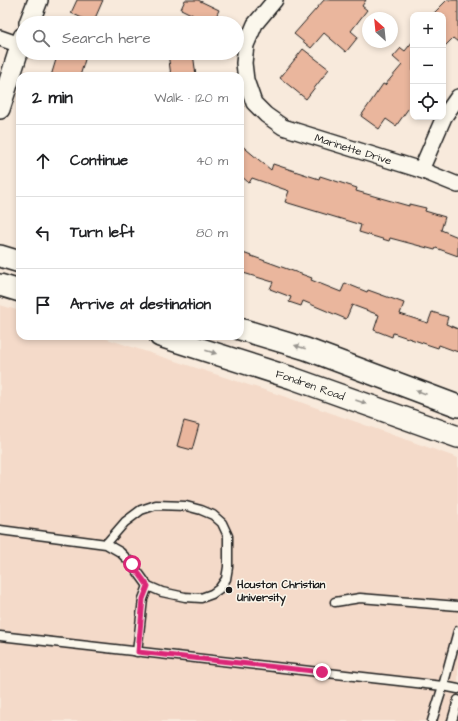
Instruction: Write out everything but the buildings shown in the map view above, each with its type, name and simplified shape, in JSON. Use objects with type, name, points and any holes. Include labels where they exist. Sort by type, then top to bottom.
[{"type":"main road","points":[[0,256],[16,261]]},
{"type":"main road","points":[[0,285],[16,291]]},
{"type":"main road","points":[[244,330],[306,349],[458,406]]},
{"type":"main road","name":"Fondren Road","points":[[173,340],[292,378],[458,437]]},
{"type":"street","points":[[31,16],[38,0]]},
{"type":"street","name":"Marinette Drive","points":[[275,0],[255,24],[246,45],[244,63],[246,80],[254,103],[266,115],[283,127],[422,170],[458,185]]},
{"type":"street","points":[[0,38],[16,40]]},
{"type":"street","points":[[0,109],[16,60]]},
{"type":"street","points":[[422,170],[444,117],[458,97]]},
{"type":"lane","points":[[0,530],[106,544],[120,552],[132,564],[148,586],[162,592],[185,597],[201,598],[212,594],[220,589],[226,579],[228,567],[228,536],[222,523],[213,515],[201,510],[186,506],[156,505],[141,510],[125,522],[106,544]]},
{"type":"lane","points":[[138,652],[143,599],[148,586]]},
{"type":"lane","points":[[335,602],[360,598],[458,606]]},
{"type":"lane","points":[[432,721],[458,631]]},
{"type":"lane","points":[[0,636],[443,686],[458,689]]},
{"type":"lane","points":[[452,721],[458,700]]},
{"type":"shaded area","name":"Houston Christian University","points":[[0,305],[16,310],[16,340],[110,340],[286,397],[458,458],[458,721],[0,721]]},
{"type":"place","name":"Houston Christian University","points":[[229,590]]},
{"type":"route","points":[[132,564],[148,586],[143,599],[138,652],[322,672]]}]
